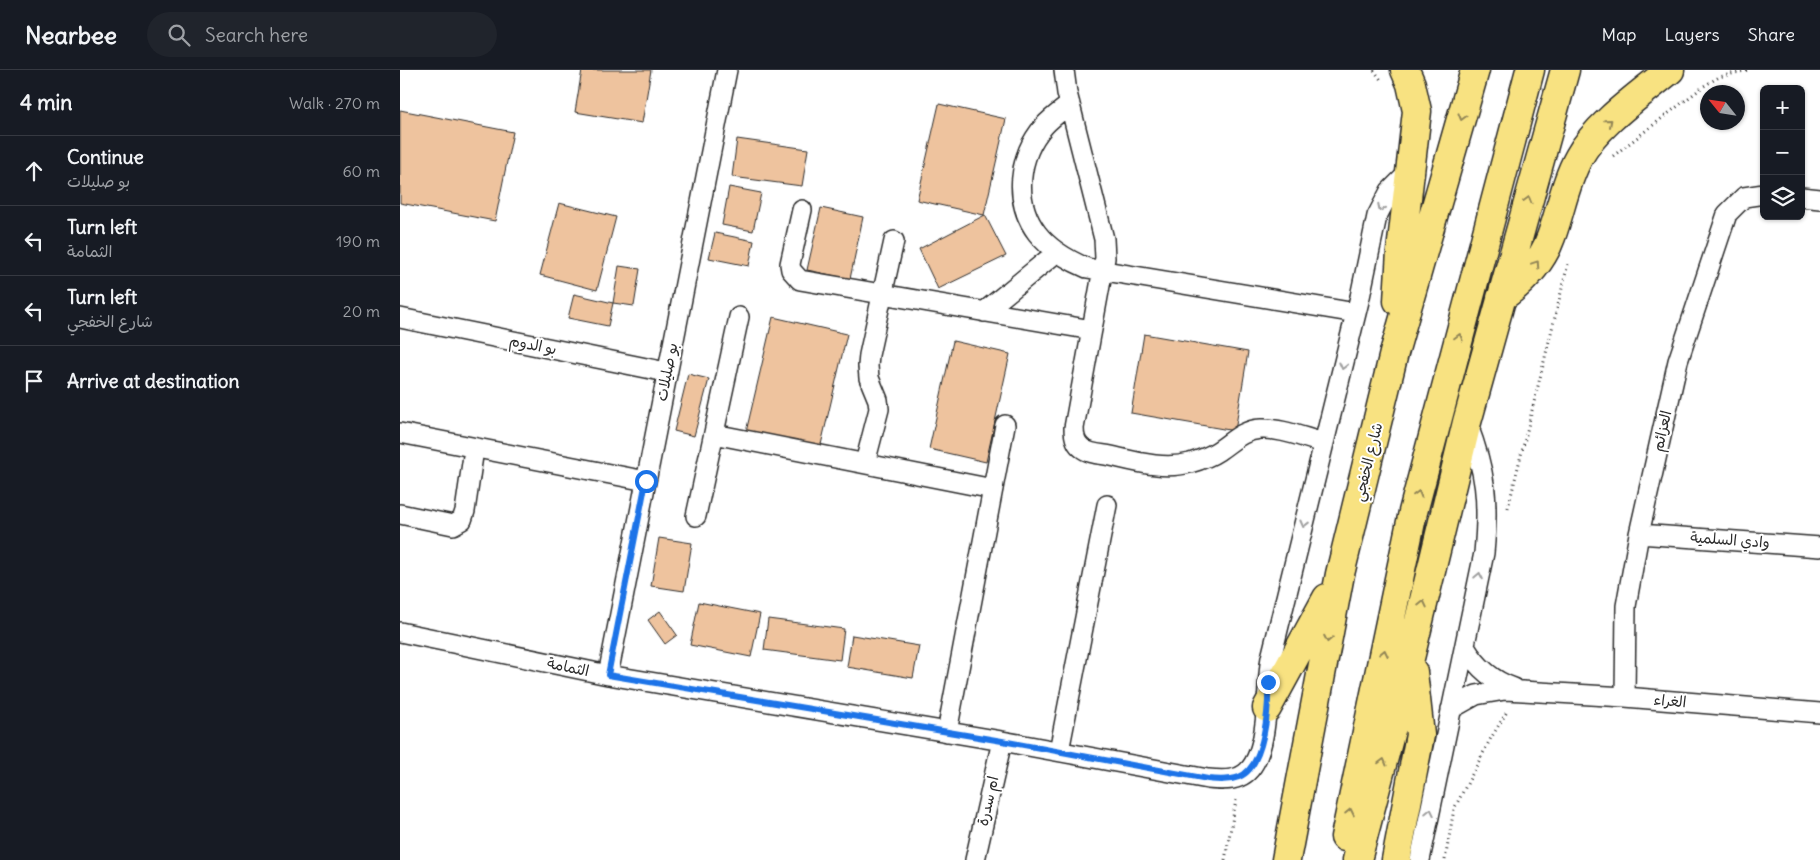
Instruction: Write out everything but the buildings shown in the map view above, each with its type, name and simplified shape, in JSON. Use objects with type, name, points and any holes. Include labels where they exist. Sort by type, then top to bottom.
[{"type":"highway","points":[[1394,353],[1400,251],[1417,111],[1411,84],[1405,70]]},
{"type":"highway","name":"شارع الخفجي","points":[[1286,857],[1340,574],[1394,353],[1475,70]]},
{"type":"highway","points":[[1340,860],[1413,512],[1530,70]]},
{"type":"highway","points":[[1357,860],[1411,654],[1466,422],[1565,70]]},
{"type":"highway","points":[[1501,298],[1531,272],[1542,256],[1551,238],[1571,172],[1590,140],[1670,70]]},
{"type":"highway","points":[[1267,708],[1340,574]]},
{"type":"highway","points":[[1396,860],[1420,736],[1411,654]]},
{"type":"street","name":"بو صليلات","points":[[608,675],[726,70]]},
{"type":"street","points":[[1064,70],[1066,88],[1104,239],[1104,271],[1074,428],[1076,441],[1084,450],[1153,465],[1170,466],[1188,464],[1204,459],[1226,446],[1241,434],[1251,430],[1271,429],[1324,443]]},
{"type":"street","points":[[1070,104],[1050,120],[1035,139],[1023,165],[1021,179],[1022,193],[1030,220],[1046,243],[1058,252],[1087,268],[1356,313]]},
{"type":"street","points":[[1240,777],[1252,767],[1255,761],[1264,729],[1267,708],[1268,670],[1356,313],[1377,216],[1390,191],[1410,171]]},
{"type":"street","name":"العزائم","points":[[1625,697],[1626,606],[1639,534],[1678,361],[1727,214],[1744,197],[1760,195]]},
{"type":"street","points":[[1805,198],[1820,200]]},
{"type":"street","points":[[802,210],[790,264],[795,275],[800,280],[1092,330]]},
{"type":"street","points":[[865,463],[879,408],[878,400],[869,378],[869,355],[894,241]]},
{"type":"street","points":[[984,312],[1058,252]]},
{"type":"street","points":[[696,516],[739,317]]},
{"type":"street","name":"بو الدوم","points":[[400,318],[666,372]]},
{"type":"street","points":[[1420,860],[1484,553],[1487,520],[1486,486],[1478,453],[1466,422]]},
{"type":"street","points":[[947,732],[1006,425]]},
{"type":"street","points":[[400,433],[474,449],[646,481]]},
{"type":"street","points":[[714,434],[993,489]]},
{"type":"street","points":[[400,514],[454,525],[462,520],[466,511],[474,449]]},
{"type":"street","points":[[1059,752],[1107,505]]},
{"type":"street","name":"وادي السلمية","points":[[1639,534],[1820,547]]},
{"type":"street","name":"الثمامة","points":[[400,632],[608,675],[1002,741],[1208,779],[1224,780],[1240,777]]},
{"type":"street","name":"الغراء","points":[[1465,647],[1472,659],[1493,679],[1520,691]]},
{"type":"street","name":"الغراء","points":[[1451,709],[1470,698],[1490,691],[1505,690],[1625,697],[1820,713]]},
{"type":"street","name":"ام سدرة","points":[[975,860],[1002,741]]},
{"type":"path","points":[[1609,160],[1704,86],[1719,78],[1748,70]]},
{"type":"path","points":[[1507,515],[1570,256]]},
{"type":"path","points":[[1445,860],[1454,809],[1491,738],[1520,691]]},
{"type":"path","points":[[1224,860],[1240,777]]},
{"type":"route","points":[[646,481],[608,675],[1002,741],[1216,780],[1240,777],[1252,767],[1266,723],[1268,682]]}]
